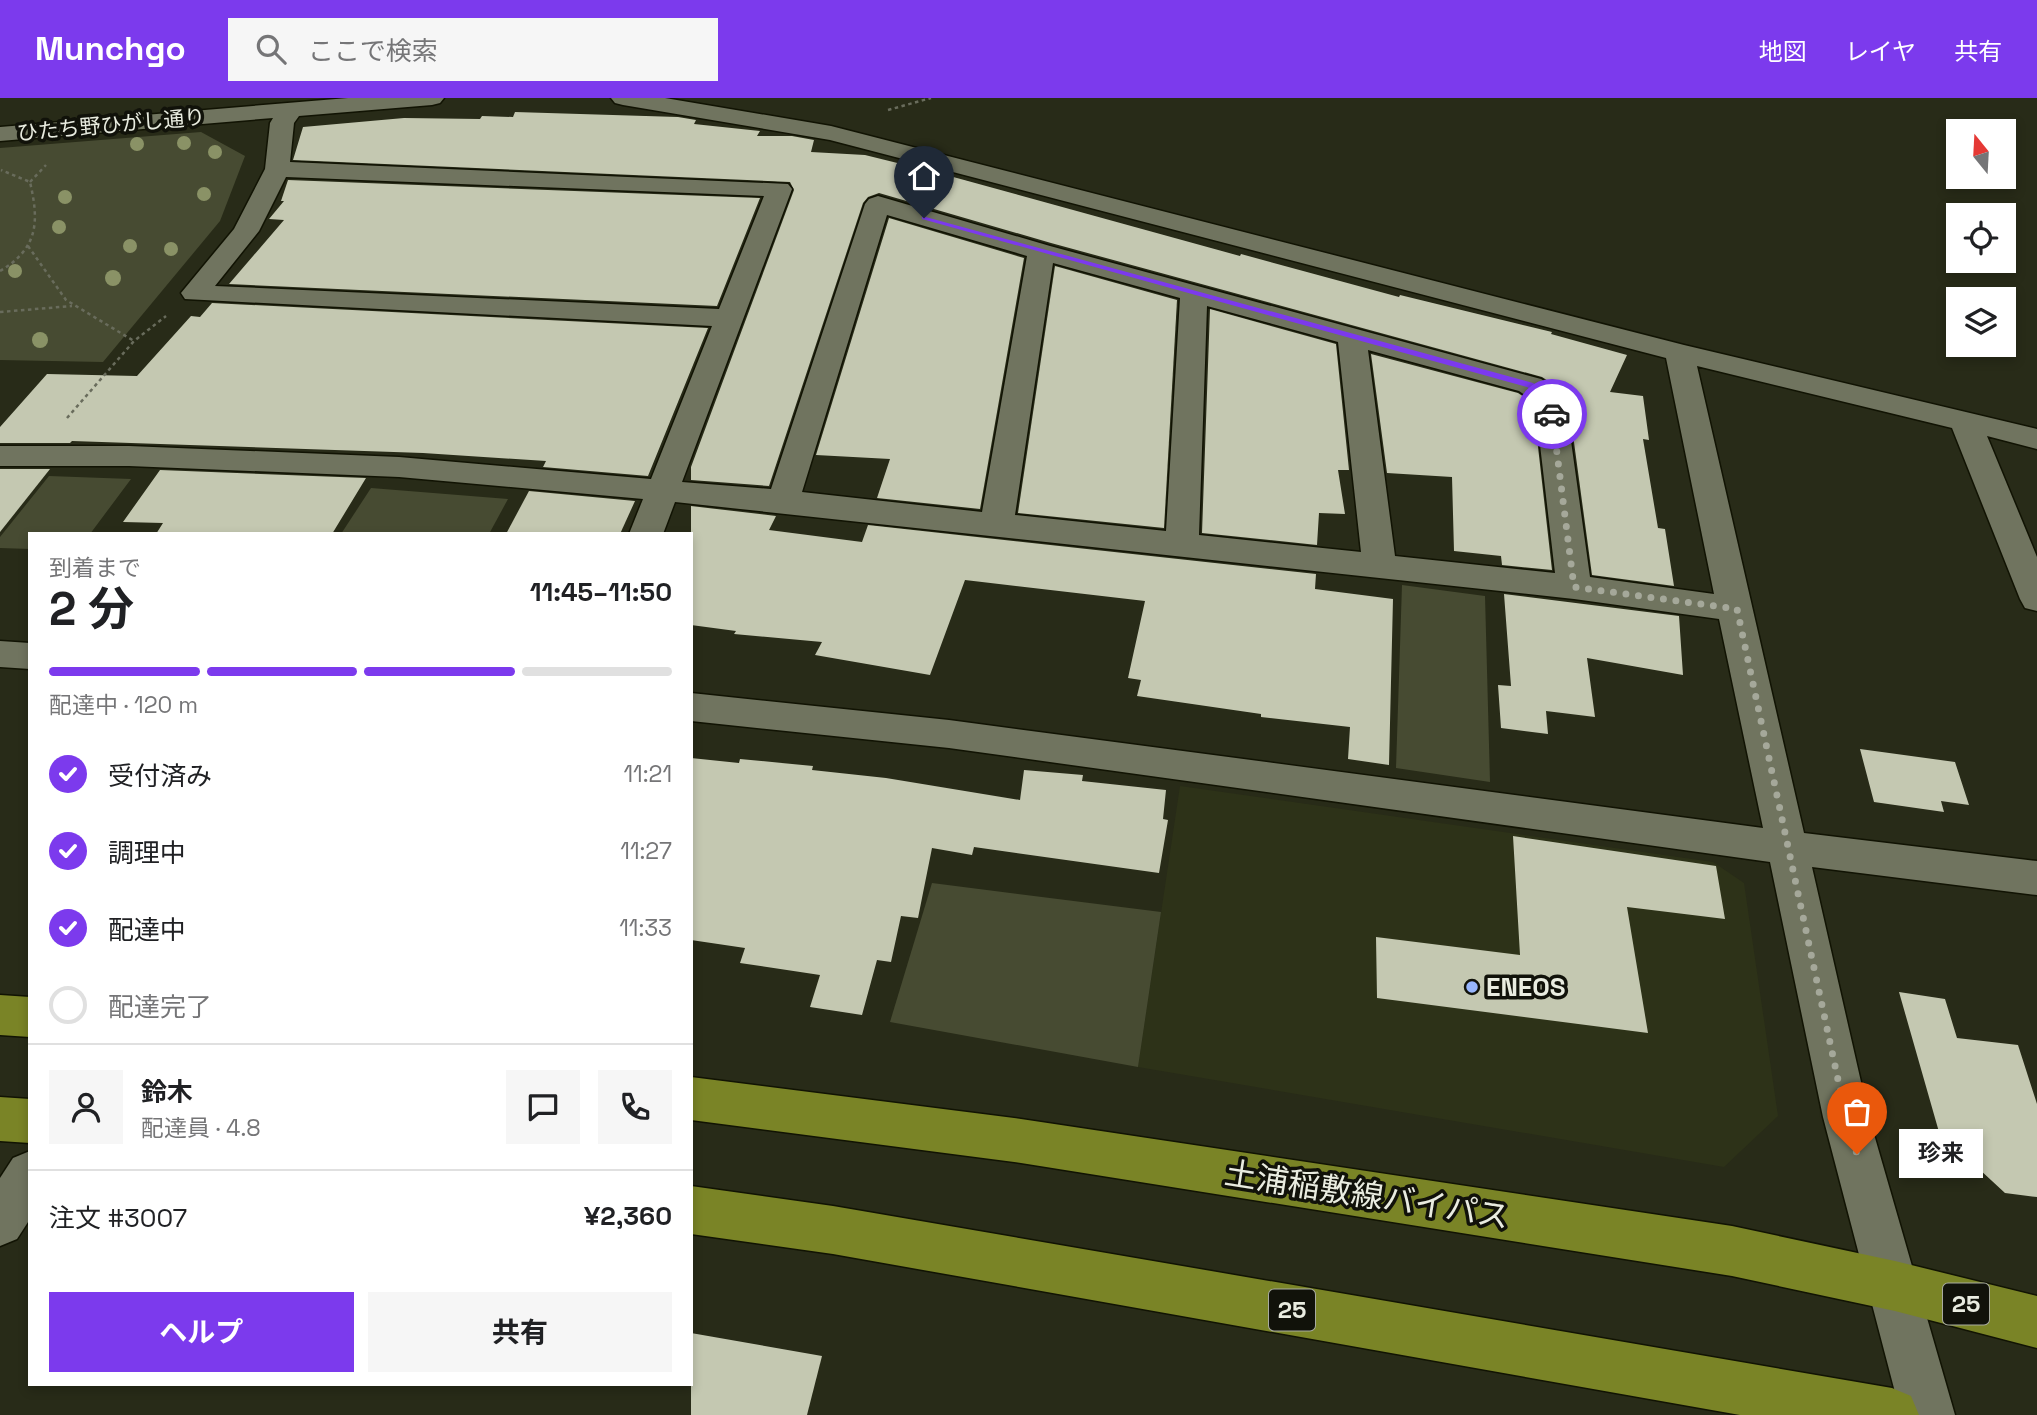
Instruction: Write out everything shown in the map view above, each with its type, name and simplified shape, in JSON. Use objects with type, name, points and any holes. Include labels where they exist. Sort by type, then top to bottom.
[{"type":"main road","points":[[0,1015],[28,1017]]},
{"type":"main road","name":"土浦稲敷線バイパス","points":[[693,1098],[1021,1141],[1732,1251],[1895,1286],[2037,1322]]},
{"type":"main road","points":[[0,1119],[28,1121]]},
{"type":"main road","name":"25","points":[[693,1210],[833,1230],[1892,1415]]},
{"type":"street","name":"ひたち野ひがし通り","points":[[0,134],[232,107],[291,111],[432,98]]},
{"type":"street","points":[[623,98],[831,133],[1679,353],[2037,439]]},
{"type":"street","points":[[195,293],[246,231],[277,169],[282,123],[291,111]]},
{"type":"street","points":[[277,169],[779,189],[647,532]]},
{"type":"street","points":[[783,500],[877,204],[1041,252],[1530,385],[1550,398],[1574,587]]},
{"type":"street","points":[[997,523],[1041,252]]},
{"type":"street","points":[[1182,543],[1195,292]]},
{"type":"street","points":[[195,293],[729,318]]},
{"type":"street","points":[[1352,335],[1379,565]]},
{"type":"street","points":[[1679,353],[1846,1117],[1895,1286],[1928,1415]]},
{"type":"street","points":[[1965,421],[2037,599]]},
{"type":"street","points":[[0,456],[129,456],[399,467],[783,500],[1574,587],[1737,609]]},
{"type":"street","points":[[0,654],[28,656]]},
{"type":"street","points":[[693,707],[962,735],[1788,848],[2037,878]]},
{"type":"street","points":[[0,1222],[28,1177]]},
{"type":"path","points":[[0,170],[30,182],[37,216],[28,246],[8,267],[0,271]]},
{"type":"path","points":[[28,246],[66,300],[134,341]]},
{"type":"path","points":[[36,456],[134,341],[195,293]]},
{"type":"path","points":[[0,312],[75,305]]},
{"type":"shaded area","points":[[201,132],[245,156],[220,221],[103,362],[0,360],[0,148]]},
{"type":"shaded area","points":[[49,476],[131,479],[91,532],[28,532],[28,549],[0,548],[0,537]]},
{"type":"shaded area","points":[[371,488],[508,499],[490,532],[342,532]]},
{"type":"shaded area","points":[[1402,585],[1485,596],[1490,782],[1396,768]]},
{"type":"shaded area","points":[[1180,786],[1713,862],[1744,883],[1778,1116],[1724,1167],[1138,1067]]},
{"type":"shaded area","points":[[932,883],[1161,912],[1138,1067],[890,1022]]},
{"type":"building","points":[[515,112],[678,117],[696,120],[694,124],[760,131],[757,136],[792,136],[814,140],[811,152],[865,155],[946,175],[1240,256],[1241,254],[1399,297],[1400,295],[1552,332],[1551,334],[1627,355],[1610,392],[1643,396],[1649,440],[1643,439],[1658,528],[1665,529],[1674,586],[1592,575],[1568,398],[1562,390],[1542,377],[1051,243],[879,193],[868,197],[863,203],[769,486],[691,480],[691,467],[794,190],[790,182],[293,160],[303,127],[404,118],[513,117]]},
{"type":"building","points":[[288,180],[760,198],[717,306],[229,284],[284,220],[269,219],[284,201],[281,201]]},
{"type":"building","points":[[889,218],[1024,258],[980,509],[877,498],[890,459],[816,455]]},
{"type":"building","points":[[1055,266],[1177,300],[1164,528],[1018,513]]},
{"type":"building","points":[[212,303],[708,328],[648,476],[543,467],[546,461],[423,453],[72,441],[0,443],[0,427],[47,374],[137,376],[191,316],[200,317]]},
{"type":"building","points":[[1210,309],[1336,344],[1349,470],[1338,470],[1345,514],[1319,513],[1317,545],[1202,533]]},
{"type":"building","points":[[1371,354],[1518,393],[1533,403],[1552,570],[1502,565],[1501,556],[1454,551],[1452,477],[1387,473]]},
{"type":"building","points":[[0,469],[50,469],[0,532]]},
{"type":"building","points":[[160,470],[366,478],[333,532],[157,532],[163,523],[123,522]]},
{"type":"building","points":[[529,491],[635,501],[621,532],[507,532]]},
{"type":"building","points":[[691,506],[776,516],[769,530],[862,542],[868,525],[1316,574],[1315,589],[1393,599],[1389,765],[1348,759],[1350,727],[1261,717],[1261,714],[1137,696],[1141,680],[1128,678],[1145,601],[965,580],[930,675],[815,655],[822,642],[734,634],[736,631],[693,625]]},
{"type":"building","points":[[1504,594],[1679,616],[1683,675],[1587,658],[1595,717],[1546,711],[1548,734],[1501,728],[1498,685],[1511,686]]},
{"type":"building","points":[[1860,749],[1955,762],[1969,805],[1941,801],[1944,812],[1874,802]]},
{"type":"building","points":[[693,758],[739,763],[740,759],[813,766],[812,770],[886,778],[1020,800],[1024,770],[1083,775],[1082,781],[1166,790],[1163,819],[1168,820],[1159,873],[974,847],[972,855],[932,848],[918,918],[901,916],[891,962],[877,960],[862,1015],[810,1007],[820,975],[740,963],[745,948],[693,940]]},
{"type":"building","points":[[1513,836],[1716,866],[1725,919],[1627,907],[1648,1033],[1377,998],[1376,937],[1520,955]]},
{"type":"building","points":[[1899,992],[1945,999],[1957,1038],[2018,1045],[2037,1104],[2037,1197],[2005,1193],[1939,1132]]},
{"type":"building","points":[[693,1333],[822,1356],[807,1415],[691,1415]]},
{"type":"way so far","points":[[1552,414],[1574,587],[1737,609],[1846,1117],[1857,1154]]},
{"type":"place","name":"ENEOS","points":[[1472,987]]},
{"type":"place","name":"珍来","points":[[1857,1154]]},
{"type":"route","points":[[924,218],[1530,385],[1550,398],[1552,414]]}]
